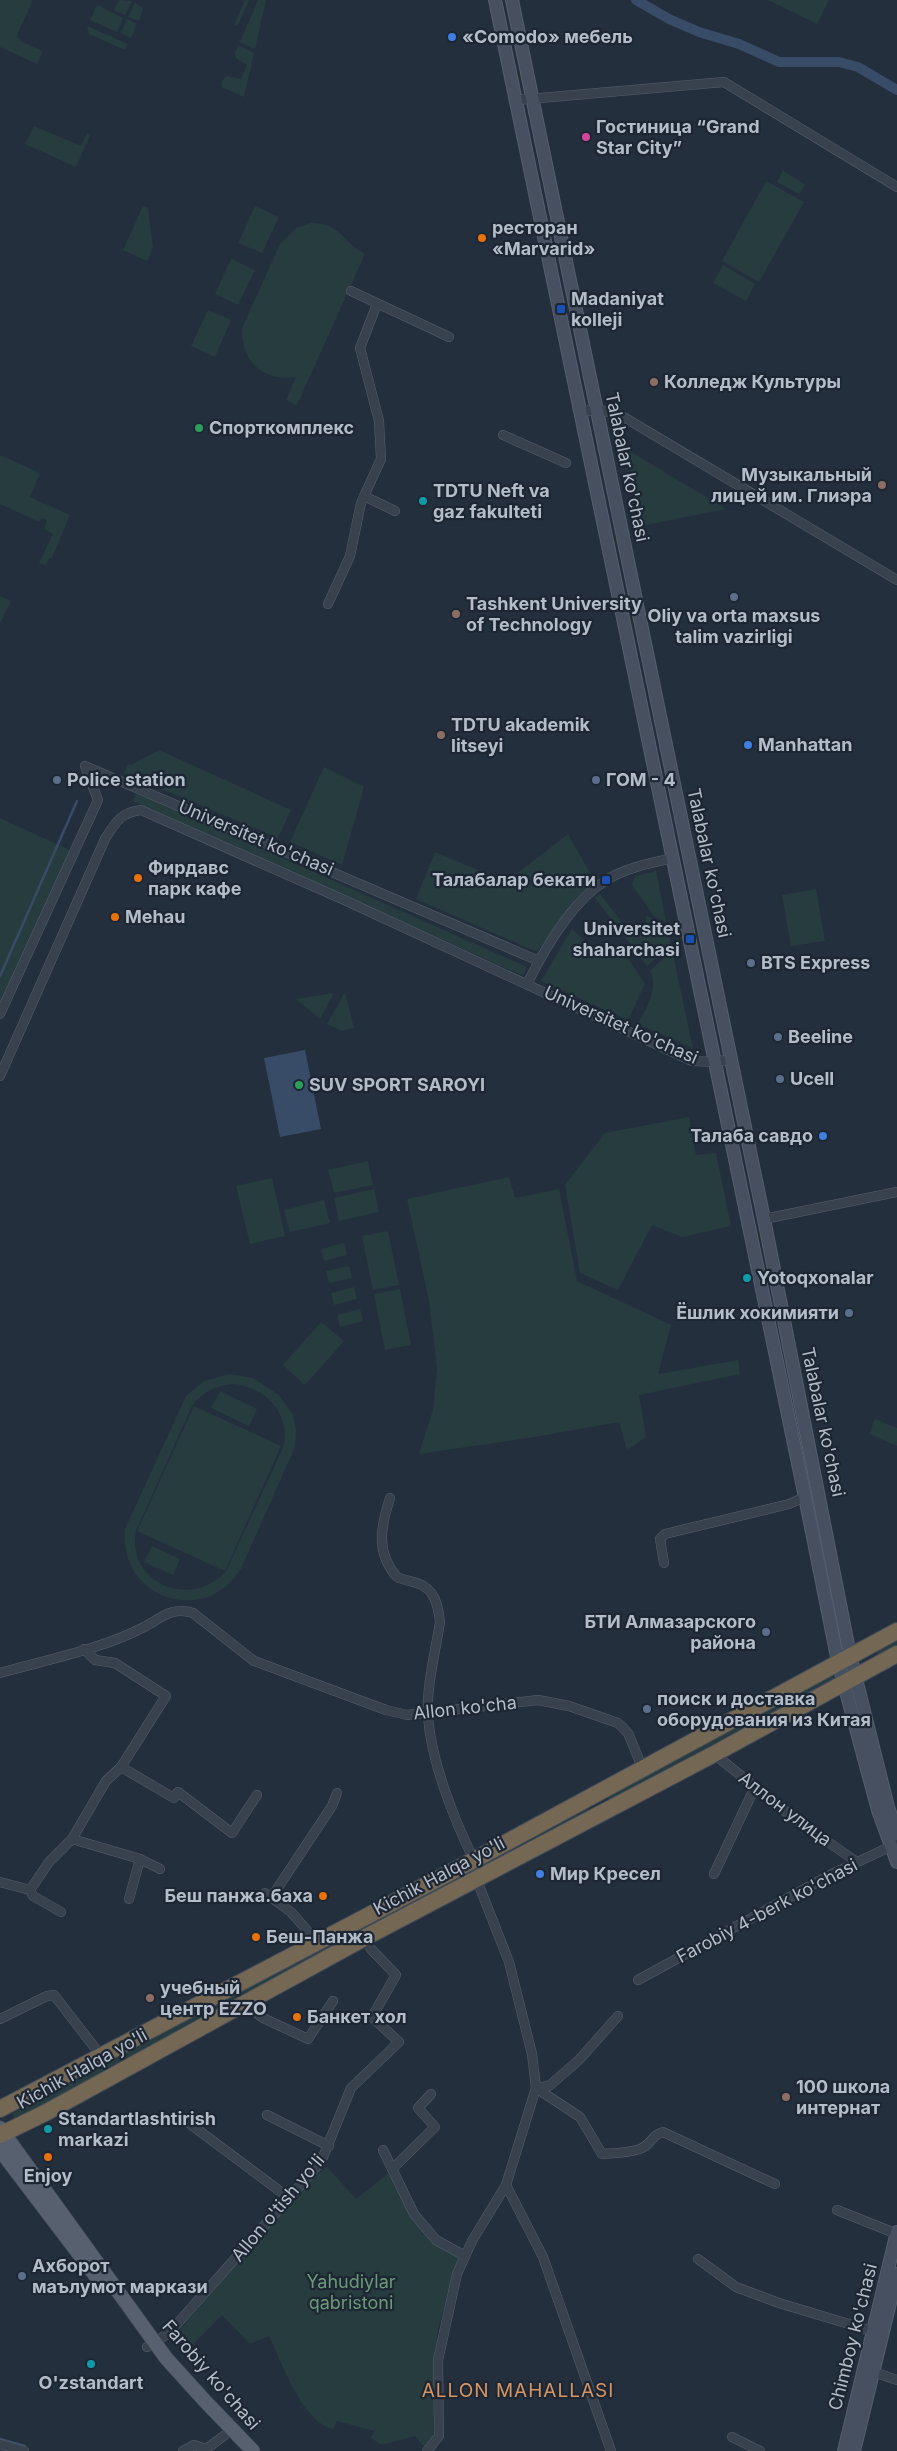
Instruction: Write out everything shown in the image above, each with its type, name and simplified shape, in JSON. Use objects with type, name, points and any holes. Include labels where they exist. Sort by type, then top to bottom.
[{"type":"highway","name":"Kichik Halqa yo'li","points":[[0,2109],[474,1860],[642,1767],[897,1631]]},
{"type":"highway","name":"Kichik Halqa yo'li","points":[[1,2132],[476,1878],[714,1754],[897,1654]]},
{"type":"highway","points":[[592,1795],[602,1813]]},
{"type":"main road","name":"Talabalar ko'chasi","points":[[495,0],[582,411],[775,1352],[806,1497],[849,1679]]},
{"type":"main road","name":"Talabalar ko'chasi","points":[[512,0],[664,729],[820,1494],[844,1659]]},
{"type":"main road","points":[[647,733],[664,729]]},
{"type":"main road","points":[[775,1352],[790,1348]]},
{"type":"main road","points":[[806,1497],[820,1494]]},
{"type":"main road","points":[[849,1679],[897,1833]]},
{"type":"main road","points":[[888,1807],[897,1862]]},
{"type":"main road","name":"Farobiy ko'chasi","points":[[1,2132],[176,2383],[241,2451]]},
{"type":"main road","name":"Farobiy ko'chasi","points":[[0,2150],[151,2345],[253,2451]]},
{"type":"main road","name":"Chimboy ko'chasi","points":[[854,2451],[868,2370],[872,2331],[897,2233]]},
{"type":"main road","name":"Chimboy ko'chasi","points":[[844,2451],[897,2274]]},
{"type":"street","points":[[517,100],[724,82],[897,187]]},
{"type":"street","points":[[351,292],[449,337]]},
{"type":"street","points":[[328,604],[350,556],[364,496],[380,464],[379,421],[360,348],[377,304]]},
{"type":"street","points":[[582,411],[598,410],[617,413],[897,580]]},
{"type":"street","points":[[503,434],[566,463]]},
{"type":"street","points":[[364,496],[395,511]]},
{"type":"street","name":"Universitet ko'chasi","points":[[0,1014],[98,800],[85,766],[539,961]]},
{"type":"street","name":"Universitet ko'chasi","points":[[0,1076],[105,839],[117,820],[132,811],[141,810],[342,899],[692,1061],[715,1062],[731,1060]]},
{"type":"street","name":"Universitet ko'chasi","points":[[527,984],[556,934],[590,891],[606,880],[632,869],[674,858]]},
{"type":"street","points":[[764,1219],[897,1192]]},
{"type":"street","points":[[664,1563],[660,1539],[665,1534],[789,1504],[806,1497]]},
{"type":"street","points":[[390,1498],[381,1530],[383,1552],[397,1577],[422,1585],[432,1592],[438,1609],[440,1622],[428,1712],[431,1741],[453,1810],[474,1860]]},
{"type":"street","name":"Allon ko'cha","points":[[84,1650],[142,1628],[171,1612],[185,1610],[193,1613],[254,1661],[386,1710],[407,1715],[538,1700],[569,1706],[618,1723],[628,1733],[642,1767]]},
{"type":"street","points":[[0,1672],[84,1650],[95,1660],[114,1663],[166,1696],[121,1767],[106,1781],[72,1839],[49,1862],[30,1890]]},
{"type":"street","name":"Аллон улица","points":[[714,1754],[795,1819],[857,1862]]},
{"type":"street","points":[[121,1767],[174,1798],[178,1792],[232,1833],[257,1795]]},
{"type":"street","points":[[714,1874],[755,1787]]},
{"type":"street","points":[[318,1943],[291,1912],[268,1896],[332,1806],[337,1793]]},
{"type":"street","points":[[72,1839],[140,1859],[160,1869]]},
{"type":"street","name":"Farobiy 4-berk ko'chasi","points":[[638,1980],[857,1862],[894,1845]]},
{"type":"street","points":[[129,1899],[140,1859]]},
{"type":"street","points":[[428,2451],[439,2436],[438,2360],[457,2274],[465,2256],[506,2184],[536,2088],[532,2054],[509,1962],[476,1878]]},
{"type":"street","points":[[0,1882],[30,1890],[33,1896],[61,1912]]},
{"type":"street","name":"Allon o'tish yo'li","points":[[151,2345],[169,2333],[321,2162],[351,2088],[399,2042],[372,2017],[396,1975],[364,1938]]},
{"type":"street","points":[[0,2019],[47,1996],[54,1996],[102,2057]]},
{"type":"street","points":[[250,2000],[255,2012],[263,2018],[308,2039],[333,2001]]},
{"type":"street","points":[[536,2088],[549,2086],[579,2060],[618,2016]]},
{"type":"street","points":[[536,2088],[580,2117],[602,2154],[640,2149],[647,2145],[655,2134],[663,2132],[775,2184]]},
{"type":"street","points":[[392,2169],[435,2127],[418,2108],[431,2094]]},
{"type":"street","points":[[267,2116],[328,2146]]},
{"type":"street","points":[[182,2118],[289,2198]]},
{"type":"street","points":[[383,2150],[414,2214],[436,2240],[465,2256]]},
{"type":"street","points":[[506,2184],[543,2257],[611,2451]]},
{"type":"street","points":[[837,2210],[897,2233]]},
{"type":"street","points":[[698,2259],[736,2287],[779,2303],[872,2331]]},
{"type":"street","points":[[868,2370],[897,2380]]},
{"type":"street","points":[[183,2451],[194,2445],[206,2449],[225,2435]]},
{"type":"street","points":[[732,2437],[760,2451]]},
{"type":"street","points":[[0,2444],[24,2451]]},
{"type":"green space","points":[[0,0],[33,0],[16,37],[20,41],[43,51],[37,64],[0,47]]},
{"type":"green space","points":[[119,0],[132,1],[125,15],[114,10]]},
{"type":"green space","points":[[245,0],[249,0],[238,25],[234,26]]},
{"type":"green space","points":[[258,0],[266,0],[255,49],[240,42]]},
{"type":"green space","points":[[768,0],[829,0],[817,24]]},
{"type":"green space","points":[[135,3],[143,8],[139,21],[128,17]]},
{"type":"green space","points":[[97,5],[123,18],[117,32],[90,20]]},
{"type":"green space","points":[[127,19],[137,24],[131,38],[121,33]]},
{"type":"green space","points":[[87,26],[128,44],[125,50],[89,34]]},
{"type":"green space","points":[[238,45],[254,53],[244,97],[222,87],[222,81],[226,76],[241,79],[247,65],[236,58],[235,53]]},
{"type":"green space","points":[[34,126],[81,146],[87,133],[90,135],[76,167],[25,144]]},
{"type":"green space","points":[[783,171],[805,184],[799,194],[777,182]]},
{"type":"green space","points":[[766,181],[804,202],[759,282],[722,261]]},
{"type":"green space","points":[[143,206],[148,208],[153,248],[147,261],[123,250]]},
{"type":"green space","points":[[255,206],[279,217],[262,253],[238,243]]},
{"type":"green space","points":[[311,223],[329,226],[336,230],[365,254],[297,405],[286,400],[296,377],[284,378],[274,376],[264,373],[256,367],[245,350],[242,340],[242,328],[280,244],[296,228]]},
{"type":"green space","points":[[231,259],[255,270],[238,305],[215,294]]},
{"type":"green space","points":[[723,265],[755,284],[746,301],[713,283]]},
{"type":"green space","points":[[208,310],[231,320],[215,357],[191,346]]},
{"type":"green space","points":[[626,449],[726,509],[641,526]]},
{"type":"green space","points":[[0,455],[40,473],[30,497],[70,515],[52,558],[49,558],[46,565],[39,563],[53,534],[44,529],[47,520],[42,518],[39,522],[0,504]]},
{"type":"green space","points":[[0,596],[11,601],[1,621],[0,621]]},
{"type":"green space","points":[[159,750],[291,810],[278,838],[124,773],[128,764],[131,765]]},
{"type":"green space","points":[[324,767],[364,787],[342,865],[290,842]]},
{"type":"green space","points":[[137,793],[527,967],[523,976],[133,801]]},
{"type":"green space","points":[[0,818],[70,850],[0,1005]]},
{"type":"green space","points":[[568,834],[594,880],[571,904],[537,952],[416,899],[435,852],[506,882]]},
{"type":"green space","points":[[656,871],[666,922],[654,916],[632,885],[635,876]]},
{"type":"green space","points":[[816,889],[825,941],[791,946],[782,895]]},
{"type":"green space","points":[[600,894],[634,938],[645,930],[646,915],[658,923],[667,925],[671,944],[647,966],[595,898]]},
{"type":"green space","points":[[572,929],[599,954],[627,957],[645,984],[628,1020],[541,981]]},
{"type":"green space","points":[[672,950],[693,1048],[638,1024],[648,1005],[652,992],[653,985],[650,971]]},
{"type":"green space","points":[[345,992],[354,1028],[342,1031],[327,1024]]},
{"type":"green space","points":[[334,993],[320,1019],[296,999]]},
{"type":"green space","points":[[689,1117],[696,1155],[716,1153],[731,1226],[682,1237],[652,1225],[618,1290],[580,1273],[565,1185],[605,1133]]},
{"type":"green space","points":[[368,1161],[373,1185],[334,1193],[328,1170]]},
{"type":"green space","points":[[509,1177],[515,1198],[559,1189],[577,1281],[671,1325],[658,1374],[738,1360],[740,1374],[639,1395],[646,1437],[627,1450],[619,1422],[529,1438],[419,1454],[433,1410],[437,1368],[429,1301],[407,1199]]},
{"type":"green space","points":[[272,1178],[285,1236],[250,1244],[236,1186]]},
{"type":"green space","points":[[374,1189],[379,1212],[339,1221],[334,1198]]},
{"type":"green space","points":[[324,1200],[330,1223],[290,1232],[284,1210]]},
{"type":"green space","points":[[388,1231],[399,1285],[373,1290],[362,1236]]},
{"type":"green space","points":[[344,1243],[347,1255],[324,1261],[321,1249]]},
{"type":"green space","points":[[349,1266],[352,1278],[329,1283],[326,1271]]},
{"type":"green space","points":[[354,1287],[357,1299],[334,1305],[331,1293]]},
{"type":"green space","points":[[400,1289],[411,1345],[385,1350],[374,1294]]},
{"type":"green space","points":[[360,1309],[363,1321],[340,1327],[337,1315]]},
{"type":"green space","points":[[321,1322],[344,1341],[305,1385],[283,1365]]},
{"type":"green space","points":[[230,1374],[253,1378],[279,1395],[293,1415],[296,1430],[295,1447],[241,1569],[225,1587],[206,1597],[186,1600],[166,1597],[149,1588],[135,1573],[126,1553],[125,1529],[186,1396],[204,1381]],"holes":[[[235,1384],[266,1397],[280,1414],[285,1436],[283,1448],[226,1571],[212,1583],[196,1589],[164,1586],[151,1577],[141,1565],[136,1550],[136,1531],[192,1406],[201,1396],[216,1387]]]},
{"type":"green space","points":[[220,1391],[257,1409],[249,1426],[211,1408]]},
{"type":"green space","points":[[194,1406],[281,1446],[225,1571],[137,1531]]},
{"type":"green space","points":[[875,1419],[897,1428],[897,1446],[869,1434]]},
{"type":"green space","points":[[152,1546],[180,1559],[173,1575],[144,1562]]},
{"type":"green space","points":[[897,1640],[897,1647],[878,1657],[875,1651]]},
{"type":"green space","points":[[831,1673],[834,1679],[609,1800],[606,1795]]},
{"type":"green space","points":[[588,1806],[591,1812],[15,2120],[12,2114]]},
{"type":"green space","name":"Yahudiylar qabristoni","points":[[327,2167],[356,2199],[390,2172],[414,2218],[460,2256],[438,2328],[433,2376],[433,2439],[424,2447],[415,2436],[382,2445],[371,2438],[374,2431],[337,2421],[333,2429],[322,2424],[312,2415],[294,2390],[269,2336],[250,2344],[222,2315],[190,2347],[178,2332],[279,2213],[309,2181]]},
{"type":"water","points":[[305,1050],[321,1129],[280,1137],[264,1058]]},
{"type":"waterway","points":[[636,0],[669,19],[699,32],[739,44],[779,62],[839,62],[858,67],[897,90]]},
{"type":"waterway","points":[[0,976],[77,801]]},
{"type":"waterway","points":[[0,2439],[25,2446]]},
{"type":"place","name":"«Comodo» мебель","points":[[452,37]]},
{"type":"place","name":"Гостиница “Grand Star City”","points":[[586,137]]},
{"type":"place","name":"ресторан «Marvarid»","points":[[482,238]]},
{"type":"place","name":"Madaniyat kolleji","points":[[561,309]]},
{"type":"place","name":"Колледж Культуры","points":[[654,382]]},
{"type":"place","name":"Спорткомплекс","points":[[199,428]]},
{"type":"place","name":"Музыкальный лицей им. Глиэра","points":[[882,485]]},
{"type":"place","name":"TDTU Neft va gaz fakulteti","points":[[423,501]]},
{"type":"place","name":"Oliy va orta maxsus talim vazirligi","points":[[734,597]]},
{"type":"place","name":"Tashkent University of Technology","points":[[456,614]]},
{"type":"place","name":"TDTU akademik litseyi","points":[[441,735]]},
{"type":"place","name":"Manhattan","points":[[748,745]]},
{"type":"place","name":"Police station","points":[[57,780]]},
{"type":"place","name":"ГОМ - 4","points":[[596,780]]},
{"type":"place","name":"Фирдавс парк кафе","points":[[138,878]]},
{"type":"place","name":"Талабалар бекати","points":[[606,880]]},
{"type":"place","name":"Mehau","points":[[115,917]]},
{"type":"place","name":"Universitet shaharchasi","points":[[690,939]]},
{"type":"place","name":"BTS Express","points":[[751,963]]},
{"type":"place","name":"Beeline","points":[[778,1037]]},
{"type":"place","name":"Ucell","points":[[780,1079]]},
{"type":"place","name":"SUV SPORT SAROYI","points":[[299,1085]]},
{"type":"place","name":"Талаба савдо","points":[[823,1136]]},
{"type":"place","name":"Yotoqxonalar","points":[[747,1278]]},
{"type":"place","name":"Ёшлик хокимияти","points":[[849,1313]]},
{"type":"place","name":"БТИ Алмазарского района","points":[[766,1632]]},
{"type":"place","name":"поиск и доставка оборудования из Китая","points":[[647,1709]]},
{"type":"place","name":"Мир Кресел","points":[[540,1874]]},
{"type":"place","name":"Беш панжа.баха","points":[[323,1896]]},
{"type":"place","name":"Беш-Панжа","points":[[256,1937]]},
{"type":"place","name":"учебный центр ЕZZO","points":[[150,1998]]},
{"type":"place","name":"Банкет хол","points":[[297,2017]]},
{"type":"place","name":"100 школа интернат","points":[[786,2097]]},
{"type":"place","name":"Standartlashtirish markazi","points":[[48,2129]]},
{"type":"place","name":"Enjoy","points":[[48,2157]]},
{"type":"place","name":"Ахборот маълумот маркази","points":[[22,2276]]},
{"type":"place","name":"O'zstandart","points":[[91,2364]]},
{"type":"district","name":"ALLON MAHALLASI","points":[[518,2390]]}]
